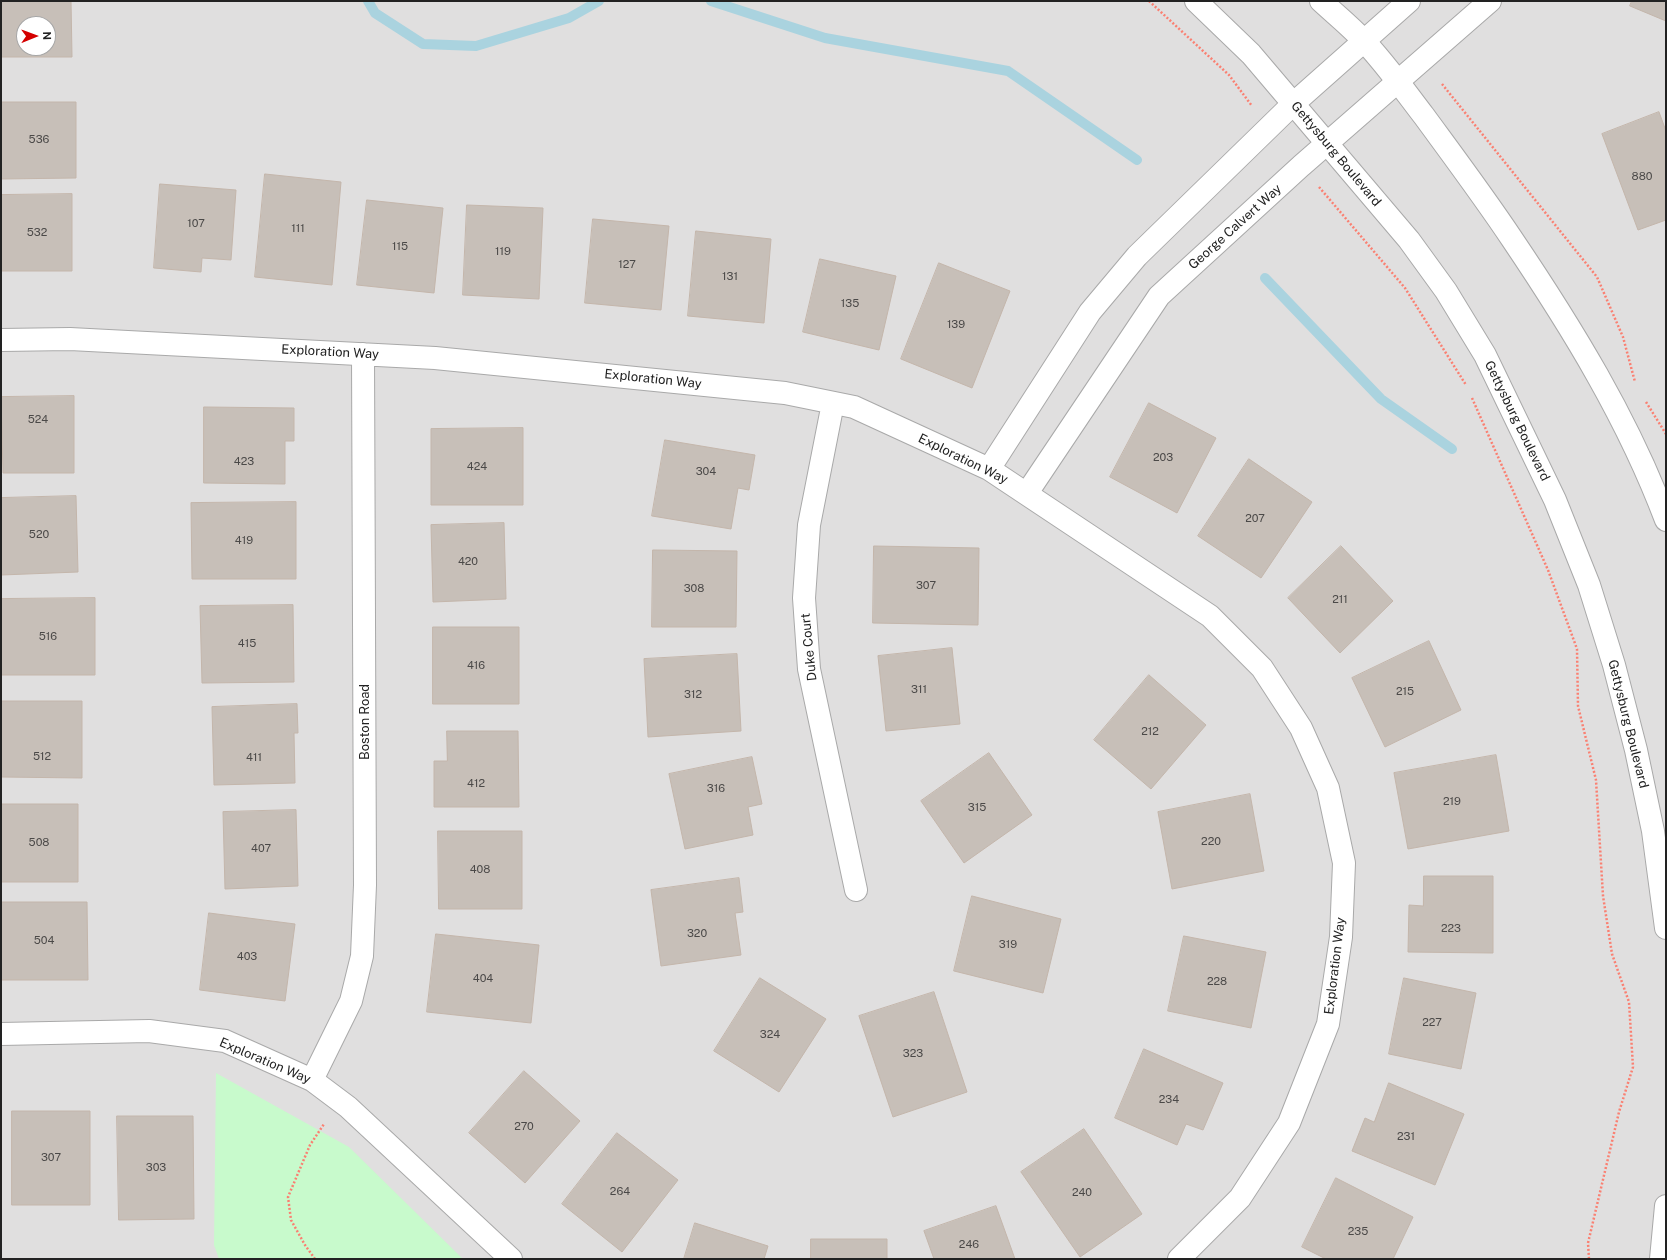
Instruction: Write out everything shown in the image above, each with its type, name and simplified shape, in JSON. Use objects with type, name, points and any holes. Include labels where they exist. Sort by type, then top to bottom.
[{"type":"street","name":"Gettysburg Boulevard","points":[[1196,1],[1251,54],[1409,240],[1446,291],[1485,355],[1555,500],[1589,585],[1616,673],[1636,750],[1653,831],[1666,928]]},
{"type":"street","points":[[1321,1],[1363,40],[1476,185],[1570,327],[1615,405],[1653,486],[1666,520]]},
{"type":"street","points":[[989,468],[1090,312],[1137,256],[1293,104],[1363,40],[1410,1]]},
{"type":"street","name":"George Calvert Way","points":[[1027,493],[1159,296],[1301,166],[1398,83],[1490,1]]},
{"type":"street","name":"Exploration Way","points":[[1,340],[70,339],[435,358],[785,393],[854,407],[989,468],[1210,616],[1262,668],[1300,728],[1328,788],[1344,863],[1341,937],[1328,1024],[1289,1123],[1240,1198],[1179,1259]]},
{"type":"street","name":"Boston Road","points":[[312,1080],[351,1001],[362,956],[365,885],[363,354]]},
{"type":"street","name":"Duke Court","points":[[832,403],[809,525],[804,598],[809,669],[856,890]]},
{"type":"street","name":"Exploration Way","points":[[1,1034],[149,1031],[224,1041],[312,1080],[339,1100],[511,1259]]},
{"type":"street","points":[[1661,1259],[1666,1206]]},
{"type":"path","points":[[1149,1],[1229,75],[1268,128]]},
{"type":"path","points":[[1442,84],[1597,276],[1623,337],[1637,390]]},
{"type":"path","points":[[1301,166],[1405,288],[1467,387]]},
{"type":"path","points":[[1471,394],[1548,570],[1577,649],[1578,706],[1596,780],[1603,896],[1612,954],[1628,1002],[1633,1068],[1619,1112],[1588,1243],[1589,1259]]},
{"type":"path","points":[[1645,401],[1666,434]]},
{"type":"path","points":[[315,1259],[305,1246],[291,1220],[288,1197],[310,1145],[339,1100]]},
{"type":"shaded area","points":[[1,1],[1666,1],[1666,1259],[1,1259]]},
{"type":"green space","points":[[216,1073],[349,1147],[463,1259],[219,1259],[214,1245]]},
{"type":"building","points":[[1,1],[71,1],[72,57],[1,57]]},
{"type":"building","points":[[1632,1],[1666,1],[1666,21],[1630,6]]},
{"type":"building","points":[[1,102],[76,102],[76,178],[1,179]]},
{"type":"building","points":[[1659,112],[1666,131],[1666,220],[1638,230],[1602,134]]},
{"type":"building","points":[[265,174],[341,182],[332,285],[255,277]]},
{"type":"building","points":[[160,184],[236,190],[231,260],[202,258],[201,272],[154,268]]},
{"type":"building","points":[[72,194],[72,271],[1,271],[1,195]]},
{"type":"building","points":[[367,200],[443,208],[434,293],[357,285]]},
{"type":"building","points":[[467,205],[543,208],[539,299],[463,295]]},
{"type":"building","points":[[593,219],[669,226],[661,310],[585,303]]},
{"type":"building","points":[[696,231],[771,239],[764,323],[688,316]]},
{"type":"building","points":[[820,259],[896,276],[879,350],[803,332]]},
{"type":"building","points":[[939,263],[1010,291],[972,388],[901,359]]},
{"type":"building","points":[[74,396],[74,473],[3,473],[1,397]]},
{"type":"building","points":[[1149,403],[1216,438],[1177,513],[1110,477]]},
{"type":"building","points":[[204,407],[294,408],[294,441],[285,441],[285,484],[204,483]]},
{"type":"building","points":[[523,428],[523,505],[431,505],[431,429]]},
{"type":"building","points":[[665,440],[755,455],[749,490],[738,488],[731,529],[652,516]]},
{"type":"building","points":[[1249,459],[1312,502],[1261,578],[1198,536]]},
{"type":"building","points":[[76,496],[78,572],[1,575],[1,498]]},
{"type":"building","points":[[296,502],[296,579],[192,579],[191,503]]},
{"type":"building","points":[[504,523],[506,599],[433,602],[431,525]]},
{"type":"building","points":[[874,546],[979,548],[978,625],[873,623]]},
{"type":"building","points":[[1341,546],[1393,601],[1340,653],[1288,598]]},
{"type":"building","points":[[653,550],[737,551],[736,627],[652,627]]},
{"type":"building","points":[[95,598],[95,675],[1,675],[1,599]]},
{"type":"building","points":[[293,605],[294,682],[202,683],[200,606]]},
{"type":"building","points":[[433,627],[519,627],[519,704],[433,704]]},
{"type":"building","points":[[1429,641],[1461,710],[1385,747],[1352,678]]},
{"type":"building","points":[[952,648],[960,724],[886,731],[878,656]]},
{"type":"building","points":[[737,654],[741,731],[648,737],[644,659]]},
{"type":"building","points":[[1149,675],[1206,725],[1151,789],[1094,740]]},
{"type":"building","points":[[1,701],[82,701],[82,778],[1,777]]},
{"type":"building","points":[[297,704],[298,733],[294,733],[295,783],[214,785],[212,707]]},
{"type":"building","points":[[447,731],[518,731],[519,807],[434,807],[434,761],[447,761]]},
{"type":"building","points":[[989,753],[1032,815],[964,863],[921,801]]},
{"type":"building","points":[[1496,755],[1509,831],[1408,849],[1394,773]]},
{"type":"building","points":[[752,757],[762,804],[748,807],[753,835],[685,849],[669,774]]},
{"type":"building","points":[[1250,794],[1264,871],[1172,889],[1158,812]]},
{"type":"building","points":[[1,804],[78,804],[78,882],[1,882]]},
{"type":"building","points":[[296,810],[298,886],[225,889],[223,812]]},
{"type":"building","points":[[438,831],[522,831],[522,909],[439,909]]},
{"type":"building","points":[[1424,876],[1493,876],[1493,953],[1408,952],[1409,905],[1423,906]]},
{"type":"building","points":[[739,878],[743,912],[735,913],[741,955],[661,966],[651,890]]},
{"type":"building","points":[[972,896],[1061,919],[1043,993],[954,971]]},
{"type":"building","points":[[1,902],[87,902],[88,980],[1,980]]},
{"type":"building","points":[[209,913],[295,924],[285,1001],[200,990]]},
{"type":"building","points":[[436,934],[539,945],[531,1023],[427,1012]]},
{"type":"building","points":[[1184,936],[1266,952],[1251,1028],[1168,1011]]},
{"type":"building","points":[[760,978],[826,1019],[779,1092],[714,1051]]},
{"type":"building","points":[[1404,978],[1476,993],[1461,1069],[1389,1054]]},
{"type":"building","points":[[934,992],[967,1092],[893,1117],[859,1016]]},
{"type":"building","points":[[1144,1049],[1223,1083],[1203,1130],[1186,1124],[1177,1145],[1115,1118]]},
{"type":"building","points":[[524,1071],[580,1121],[525,1183],[469,1133]]},
{"type":"building","points":[[1389,1083],[1464,1114],[1435,1185],[1352,1151],[1365,1118],[1374,1122]]},
{"type":"building","points":[[12,1111],[90,1111],[90,1205],[12,1205]]},
{"type":"building","points":[[117,1116],[193,1116],[194,1219],[119,1220]]},
{"type":"building","points":[[1084,1129],[1142,1214],[1080,1257],[1021,1172]]},
{"type":"building","points":[[617,1133],[678,1180],[622,1252],[562,1204]]},
{"type":"building","points":[[1336,1178],[1413,1217],[1393,1259],[1326,1259],[1302,1247]]},
{"type":"building","points":[[996,1206],[1015,1259],[934,1259],[924,1231]]},
{"type":"building","points":[[695,1223],[768,1246],[764,1259],[684,1259]]},
{"type":"building","points":[[811,1239],[887,1239],[887,1259],[811,1259]]},
{"type":"waterway","points":[[368,1],[375,13],[423,44],[476,46],[569,18],[599,1]]},
{"type":"waterway","points":[[711,1],[825,38],[1008,71],[1137,160]]},
{"type":"waterway","points":[[1265,278],[1381,399],[1452,449]]}]
